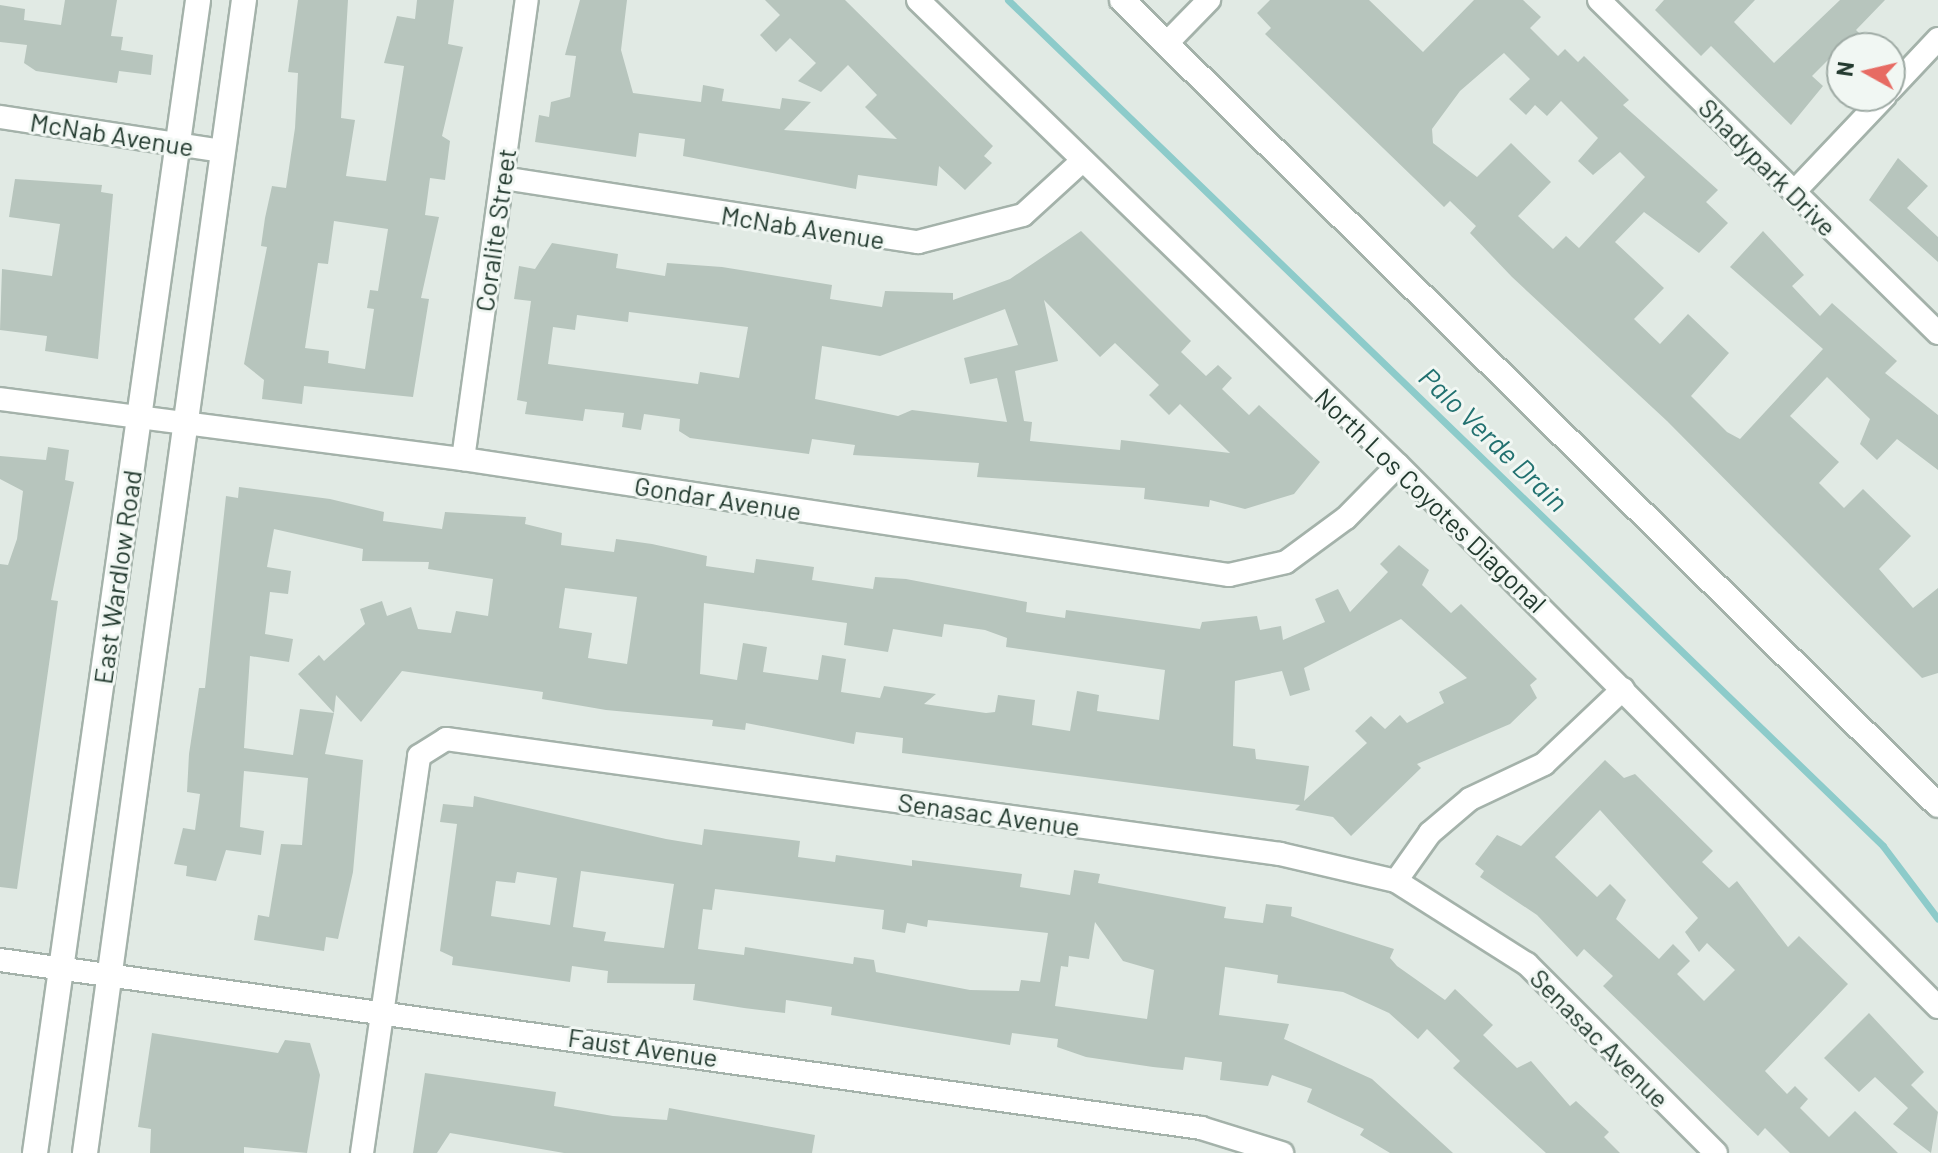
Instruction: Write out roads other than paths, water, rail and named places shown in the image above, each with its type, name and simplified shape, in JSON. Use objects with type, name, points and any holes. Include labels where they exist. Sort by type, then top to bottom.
[{"type":"main road","name":"East Wardlow Road","points":[[35,1153],[198,0]]},
{"type":"main road","name":"East Wardlow Road","points":[[85,1153],[183,424],[244,0]]},
{"type":"main road","points":[[1122,0],[1938,805]]},
{"type":"street","name":"Coralite Street","points":[[463,459],[527,0]]},
{"type":"street","name":"North Los Coyotes Diagonal","points":[[918,0],[1081,162],[1398,465],[1938,1007]]},
{"type":"street","points":[[1166,44],[1209,0]]},
{"type":"street","name":"Shadypark Drive","points":[[1599,0],[1938,333]]},
{"type":"street","points":[[1906,73],[1938,39]]},
{"type":"street","points":[[1794,192],[1870,112]]},
{"type":"street","name":"McNab Avenue","points":[[0,117],[223,151]]},
{"type":"street","name":"McNab Avenue","points":[[503,178],[918,242],[1023,215],[1081,162]]},
{"type":"street","name":"Gondar Avenue","points":[[0,399],[463,459],[1229,575],[1286,562],[1346,518],[1398,465]]},
{"type":"street","points":[[1396,881],[1430,833],[1470,799],[1544,764],[1623,689]]},
{"type":"street","name":"Senasac Avenue","points":[[385,1009],[419,756],[446,739],[1280,854],[1396,881],[1527,964],[1716,1153]]},
{"type":"street","name":"Faust Avenue","points":[[0,960],[385,1009],[1201,1128],[1282,1153]]},
{"type":"street","points":[[362,1153],[385,1009]]},
{"type":"waterway","name":"Palo Verde Drain","points":[[1008,0],[1883,846],[1938,919]]}]
